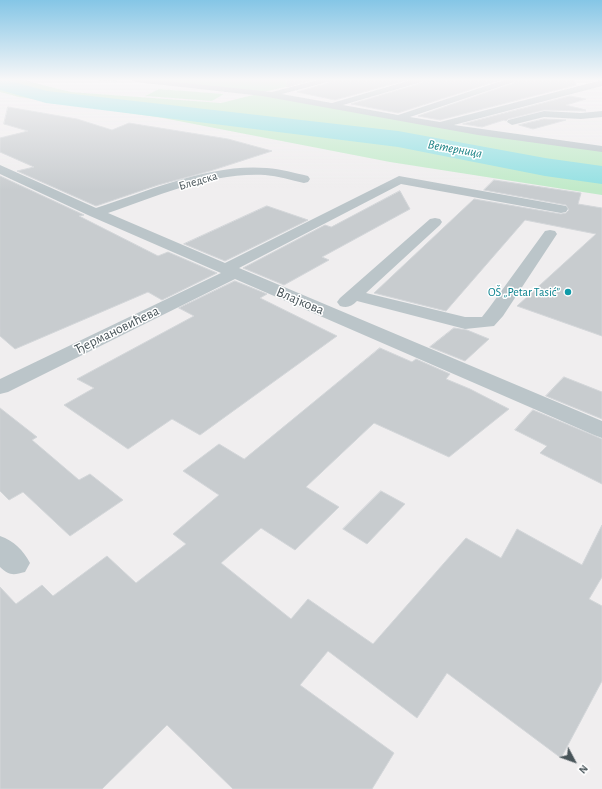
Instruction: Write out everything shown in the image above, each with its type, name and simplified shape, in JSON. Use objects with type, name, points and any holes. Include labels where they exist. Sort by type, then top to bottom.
[{"type":"street","points":[[399,117],[478,132],[602,149]]},
{"type":"street","points":[[439,125],[471,117]]},
{"type":"street","points":[[478,132],[533,117]]},
{"type":"street","name":"Влајкова","points":[[0,169],[95,213],[602,430]]},
{"type":"street","name":"Бледска","points":[[95,213],[189,183],[223,174],[262,171],[304,179]]},
{"type":"street","name":"Ђермановићева","points":[[0,387],[230,271],[399,180],[561,209]]},
{"type":"street","points":[[331,314],[435,222]]},
{"type":"street","points":[[354,295],[464,323],[487,322],[496,312],[550,234]]},
{"type":"green space","points":[[155,117],[398,117],[602,149],[602,195],[390,162]]},
{"type":"building","points":[[6,117],[64,117],[77,119],[112,130],[129,123],[228,139],[272,151],[210,171],[158,185],[96,206],[17,171],[34,167],[0,152],[0,138],[28,131],[4,124]]},
{"type":"building","points":[[423,117],[452,117],[440,120]]},
{"type":"building","points":[[490,117],[517,117],[482,127],[463,124]]},
{"type":"building","points":[[544,119],[566,120],[533,129],[519,125]]},
{"type":"building","points":[[0,176],[84,215],[79,216],[158,256],[168,252],[217,273],[162,300],[148,292],[15,349],[0,336]]},
{"type":"building","points":[[494,180],[581,193],[578,204],[602,208],[602,336],[517,306],[596,234],[525,220],[446,311],[374,293],[474,199],[561,214],[566,213],[569,210],[566,205],[484,190]]},
{"type":"building","points":[[400,191],[410,209],[322,257],[329,260],[284,285],[243,268],[325,225],[331,227]]},
{"type":"building","points":[[267,206],[308,220],[225,261],[184,244]]},
{"type":"building","points":[[235,281],[267,294],[260,298],[337,336],[200,435],[172,419],[128,449],[64,405],[94,388],[77,379],[194,316],[179,308]]},
{"type":"building","points":[[454,328],[467,330],[489,339],[465,361],[430,347]]},
{"type":"building","points":[[380,348],[412,362],[416,359],[450,374],[446,379],[470,389],[509,409],[449,457],[374,423],[306,487],[339,507],[295,550],[261,528],[221,563],[291,619],[308,599],[373,644],[466,538],[501,558],[517,529],[582,565],[602,525],[602,577],[589,599],[602,606],[602,681],[561,758],[447,673],[417,718],[328,651],[300,685],[394,753],[372,789],[233,789],[167,725],[102,789],[0,789],[0,587],[16,604],[42,585],[53,596],[107,556],[136,583],[186,544],[173,534],[219,495],[183,471],[219,444],[244,459]]},
{"type":"building","points":[[564,377],[602,392],[602,419],[546,396]]},
{"type":"building","points":[[0,408],[37,437],[32,440],[79,480],[90,474],[123,500],[70,536],[23,492],[9,500],[0,491]]},
{"type":"building","points":[[533,410],[602,439],[602,484],[540,453],[547,446],[515,430]]},
{"type":"building","points":[[381,491],[405,504],[367,544],[343,529]]},
{"type":"waterway","name":"Ветерница","points":[[212,117],[398,139],[545,167],[602,175]]},
{"type":"place","name":"OŠ „Petar Tasić”","points":[[568,292]]}]
